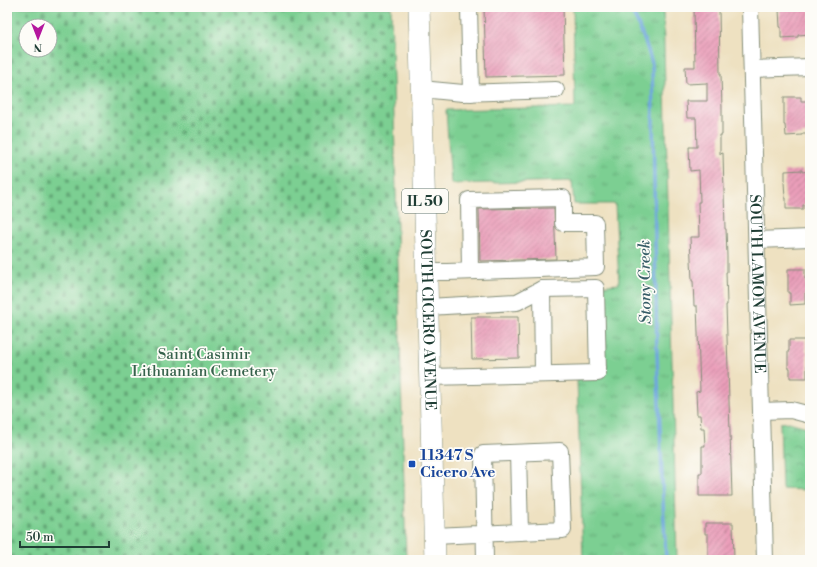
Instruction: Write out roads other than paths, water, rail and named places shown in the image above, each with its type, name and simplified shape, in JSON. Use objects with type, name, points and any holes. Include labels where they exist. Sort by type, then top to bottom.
[{"type":"main road","name":"SOUTH CICERO AVENUE","points":[[419,7],[435,560]]},
{"type":"street","points":[[468,7],[471,93]]},
{"type":"street","name":"SOUTH LAMON AVENUE","points":[[750,7],[765,560]]},
{"type":"street","points":[[752,69],[810,67]]},
{"type":"street","points":[[421,89],[463,94],[556,90]]},
{"type":"street","points":[[427,272],[470,271],[596,267],[595,223],[563,223],[563,198],[469,200],[470,271]]},
{"type":"street","points":[[757,240],[810,238]]},
{"type":"street","points":[[428,307],[517,302],[542,289],[596,288],[598,373],[430,377]]},
{"type":"street","points":[[542,289],[544,374]]},
{"type":"street","points":[[761,411],[791,410],[810,415]]},
{"type":"street","points":[[434,536],[485,533],[563,530],[560,451],[483,454],[485,533],[485,560]]},
{"type":"street","points":[[518,453],[520,532]]},
{"type":"waterway","name":"Stony Creek","points":[[630,7],[642,34],[652,63],[657,354],[666,560]]},
{"type":"place","name":"11347 S Cicero Ave","points":[[412,464]]},
{"type":"park label","name":"Saint Casimir Lithuanian Cemetery","points":[[204,362]]}]
